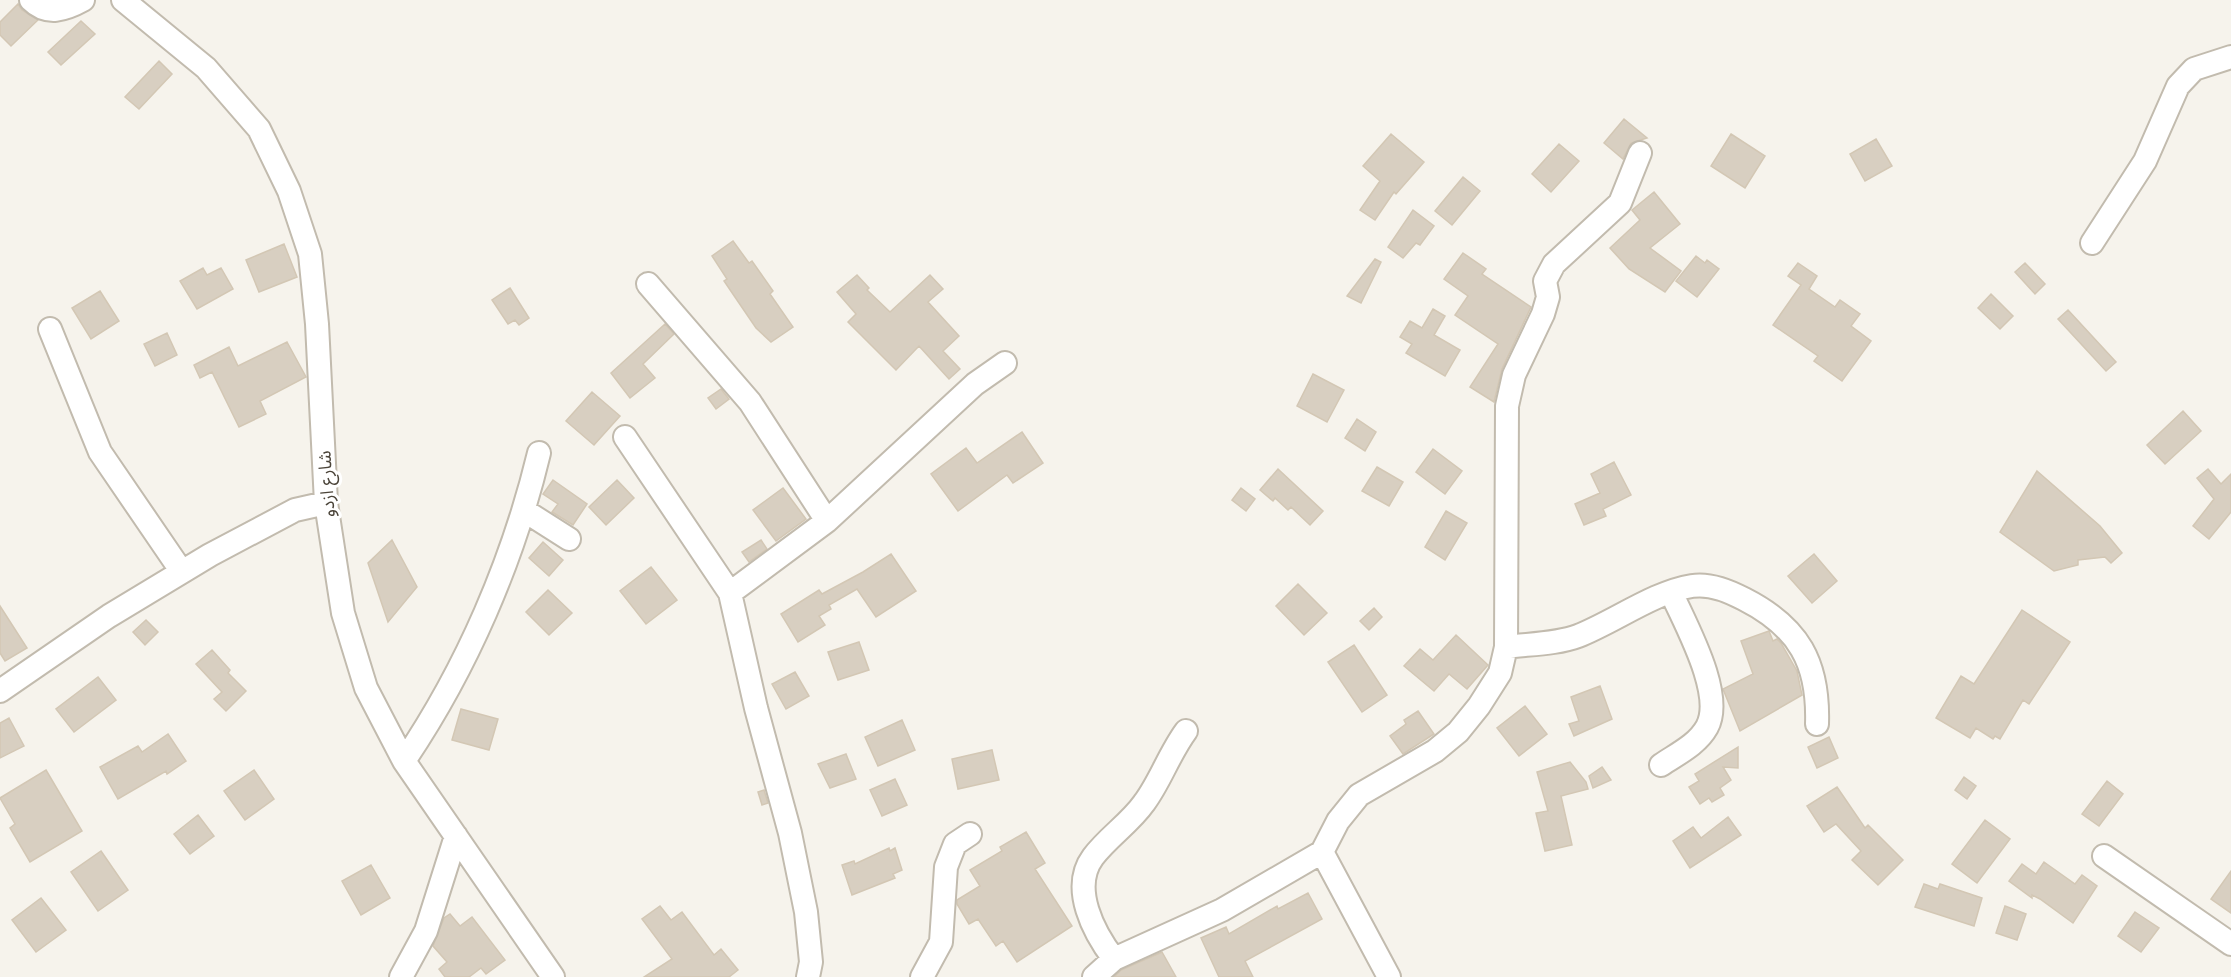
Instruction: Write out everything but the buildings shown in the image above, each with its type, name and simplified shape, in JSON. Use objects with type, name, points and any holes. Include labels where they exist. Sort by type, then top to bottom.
[{"type":"street","points":[[32,0],[38,7],[52,11],[69,8],[83,0]]},
{"type":"street","name":"شارع ازدو","points":[[123,0],[206,68],[259,129],[289,191],[310,254],[317,324],[326,503],[344,613],[366,688],[404,760],[553,977]]},
{"type":"street","points":[[2092,243],[2145,161],[2178,86],[2194,69],[2231,57]]},
{"type":"street","points":[[1094,977],[1114,959],[1221,910],[1322,852],[1338,821],[1359,795],[1435,752],[1458,732],[1479,706],[1500,673],[1506,647],[1507,406],[1514,375],[1543,314],[1548,297],[1545,281],[1554,264],[1620,203],[1640,153]]},
{"type":"street","points":[[648,284],[750,402],[827,521]]},
{"type":"street","points":[[50,329],[100,452],[182,573]]},
{"type":"street","points":[[730,593],[827,521],[975,384],[1005,363]]},
{"type":"street","points":[[625,437],[730,593],[804,901],[811,962],[808,977]]},
{"type":"street","points":[[404,760],[455,681],[525,511],[539,453]]},
{"type":"street","points":[[0,691],[109,616],[182,573],[295,510],[326,503]]},
{"type":"street","points":[[525,511],[569,539]]},
{"type":"street","points":[[1506,647],[1576,637],[1671,592],[1693,585],[1724,589],[1765,610],[1795,635],[1811,666],[1818,696],[1817,724]]},
{"type":"street","points":[[1661,765],[1697,741],[1708,725],[1711,704],[1710,685],[1671,592]]},
{"type":"street","points":[[1114,959],[1090,922],[1084,876],[1092,858],[1145,802],[1171,752],[1186,731]]},
{"type":"street","points":[[922,977],[941,942],[946,867],[955,844],[970,834]]},
{"type":"street","points":[[401,977],[426,931],[456,836]]},
{"type":"street","points":[[1322,852],[1389,977]]},
{"type":"street","points":[[2104,856],[2231,944]]}]
